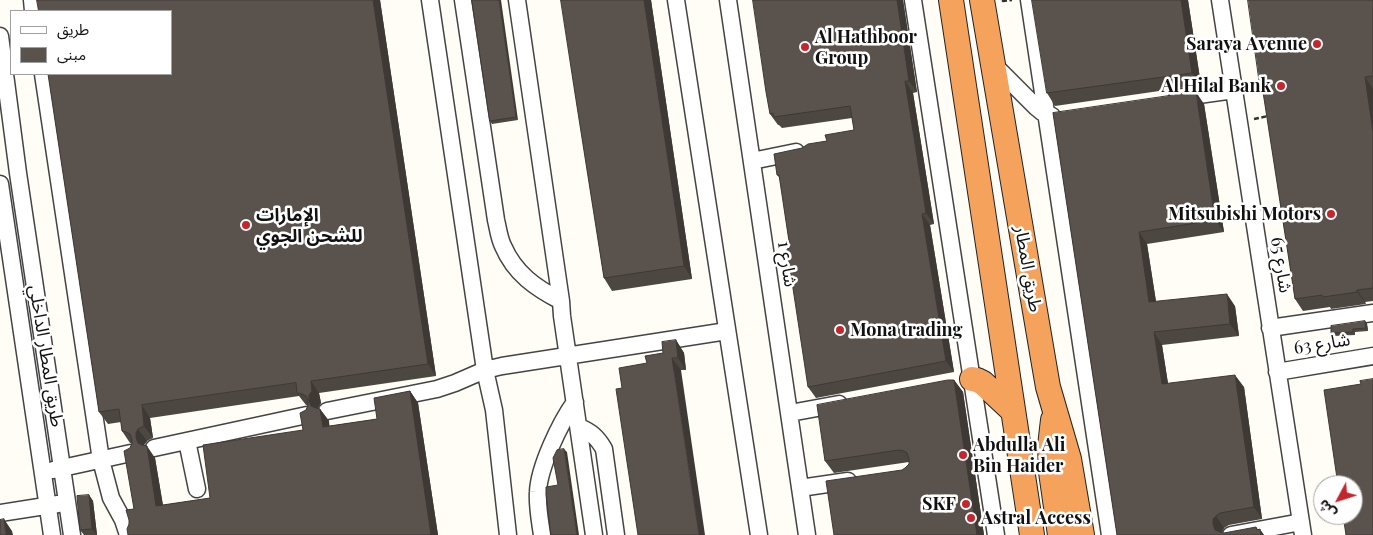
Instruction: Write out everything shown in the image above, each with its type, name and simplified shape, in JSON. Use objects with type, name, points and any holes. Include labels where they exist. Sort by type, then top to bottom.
[{"type":"highway","name":"طريق المطار","points":[[951,0],[1032,535]]},
{"type":"highway","name":"طريق المطار","points":[[993,1],[992,63],[1048,387],[1069,459],[1082,535]]},
{"type":"highway","points":[[962,381],[977,380],[983,383],[1013,411]]},
{"type":"highway","points":[[1054,408],[1050,446],[1053,494],[1060,535]]},
{"type":"street","points":[[430,0],[485,370],[494,410],[508,535]]},
{"type":"street","points":[[463,0],[496,220],[503,246],[518,270],[538,289],[561,301]]},
{"type":"street","points":[[517,0],[594,535]]},
{"type":"street","points":[[676,0],[759,535]]},
{"type":"street","name":"شارع 1","points":[[728,0],[807,535]]},
{"type":"street","points":[[914,0],[962,381],[996,535]]},
{"type":"street","points":[[1029,0],[1110,535]]},
{"type":"street","name":"شارع 65","points":[[1220,0],[1302,529]]},
{"type":"street","points":[[0,36],[18,173],[72,535]]},
{"type":"street","points":[[992,63],[1036,107],[1047,115],[1069,115]]},
{"type":"street","points":[[43,75],[101,460],[112,498],[128,535]]},
{"type":"street","points":[[1166,100],[1234,90]]},
{"type":"street","points":[[752,161],[808,150]]},
{"type":"street","name":"طريق المطار الداخلي","points":[[0,184],[52,535]]},
{"type":"street","points":[[1270,328],[1373,313]]},
{"type":"street","points":[[327,411],[437,389],[485,370],[502,366],[728,331]]},
{"type":"street","name":"شارع 63","points":[[1277,372],[1373,356]]},
{"type":"street","points":[[790,413],[857,401]]},
{"type":"street","points":[[542,535],[538,505],[539,483],[558,430],[575,402]]},
{"type":"street","points":[[154,448],[307,415]]},
{"type":"street","points":[[578,427],[589,431],[604,448],[616,535]]},
{"type":"street","points":[[187,441],[197,489]]},
{"type":"street","points":[[42,471],[132,453]]},
{"type":"street","points":[[800,488],[859,479]]},
{"type":"street","points":[[0,514],[67,502]]},
{"type":"street","points":[[1232,535],[1302,529]]},
{"type":"path","points":[[993,1],[1012,0]]},
{"type":"path","points":[[1239,122],[1268,117]]},
{"type":"building","name":"الإمارات للشحن الجوي","points":[[37,0],[373,0],[428,364],[311,381],[312,391],[309,395],[309,400],[311,406],[320,409],[323,427],[377,419],[374,398],[410,391],[431,535],[128,535],[129,520],[126,510],[134,509],[124,451],[130,448],[132,439],[130,434],[122,431],[119,409],[99,412],[48,75],[172,75],[172,10],[39,10]],"holes":[[[296,383],[297,393],[302,394],[308,400],[306,410],[300,413],[303,430],[203,445],[210,498],[156,506],[147,446],[138,443],[136,438],[138,429],[144,426],[142,405]]]},
{"type":"building","points":[[472,0],[499,0],[516,117],[490,121]]},
{"type":"building","points":[[561,0],[644,0],[684,266],[604,278]]},
{"type":"building","points":[[753,0],[897,0],[909,81],[905,81],[926,213],[922,214],[946,361],[808,387],[787,249],[790,248],[774,154],[802,148],[808,144],[827,141],[825,135],[854,130],[850,106],[774,117],[773,113],[770,114]]},
{"type":"building","points":[[1032,0],[1181,0],[1192,73],[1047,93]]},
{"type":"building","points":[[1248,0],[1373,0],[1373,76],[1365,77],[1373,132],[1373,288],[1323,297],[1322,295],[1295,299]]},
{"type":"building","points":[[1196,92],[1215,220],[1139,232],[1149,302],[1227,294],[1230,324],[1154,332],[1162,384],[1235,375],[1254,507],[1220,513],[1213,519],[1213,524],[1215,530],[1224,533],[1256,527],[1257,530],[1260,529],[1261,535],[1117,535],[1053,113]]},
{"type":"building","points":[[1365,321],[1366,328],[1353,329],[1353,332],[1331,333],[1331,326]]},
{"type":"building","points":[[676,340],[678,358],[672,358],[699,535],[638,535],[616,389],[622,388],[619,368],[647,363],[645,356],[663,353],[662,342]]},
{"type":"building","points":[[1373,379],[1373,535],[1346,535],[1344,525],[1363,525],[1363,475],[1337,475],[1324,390],[1361,384],[1360,381]]},
{"type":"building","points":[[954,380],[977,535],[834,535],[826,481],[902,470],[909,464],[909,459],[907,453],[899,450],[825,461],[817,405]]},
{"type":"building","points":[[564,449],[577,535],[551,535],[546,487],[558,485],[553,458],[557,450]]},
{"type":"building","points":[[89,495],[92,529],[80,530],[77,496]]},
{"type":"building","points":[[4,519],[6,535],[0,535],[0,520]]},
{"type":"place","name":"Saraya Avenue","points":[[1317,44]]},
{"type":"place","name":"Al Hathboor Group","points":[[805,47]]},
{"type":"place","name":"Al Hilal Bank","points":[[1281,86]]},
{"type":"place","name":"Mitsubishi Motors","points":[[1331,214]]},
{"type":"place","name":"الإمارات للشحن الجوي","points":[[246,225]]},
{"type":"place","name":"Mona trading","points":[[840,330]]},
{"type":"place","name":"Abdulla Ali Bin Haider","points":[[963,455]]},
{"type":"place","name":"SKF","points":[[966,504]]},
{"type":"place","name":"Astral Access","points":[[971,518]]}]
